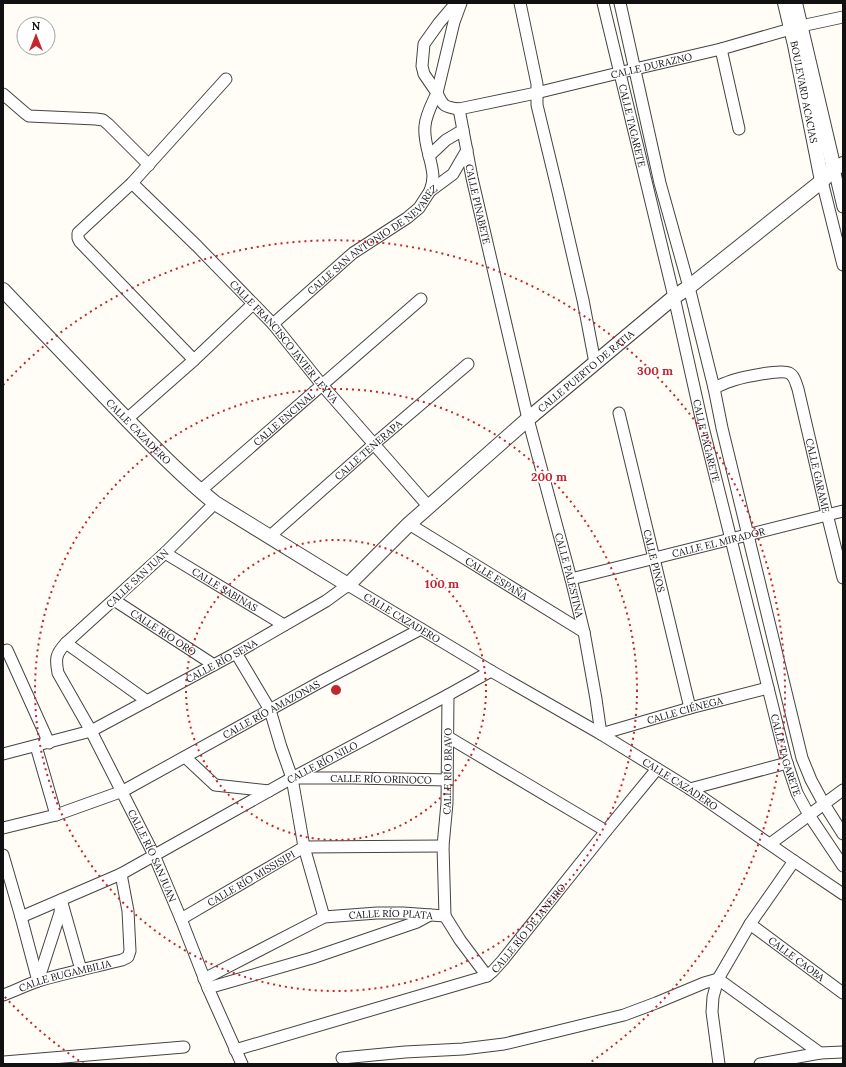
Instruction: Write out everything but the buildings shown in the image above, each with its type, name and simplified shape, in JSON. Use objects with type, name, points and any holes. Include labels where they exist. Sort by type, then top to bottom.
[{"type":"street","points":[[456,3],[424,44],[422,66],[424,74],[446,107],[459,109]]},
{"type":"street","points":[[430,192],[433,175],[425,127],[427,115],[437,93],[454,22],[461,3]]},
{"type":"street","points":[[520,3],[537,84],[537,105],[581,292],[595,363]]},
{"type":"street","name":"CALLE TAGARETE","points":[[603,3],[674,297],[703,427],[787,763],[797,793],[809,815],[843,866]]},
{"type":"street","name":"CALLE TAGARETE","points":[[620,3],[660,183],[689,287],[714,388],[722,428],[802,758],[811,780],[843,834]]},
{"type":"street","name":"BOULEVARD ACACIAS","points":[[785,3],[796,27],[839,166]]},
{"type":"street","name":"BOULEVARD ACACIAS","points":[[795,3],[795,45],[822,182]]},
{"type":"street","name":"CALLE DURAZNO","points":[[459,109],[536,93],[619,72],[721,49],[796,27],[843,17]]},
{"type":"street","points":[[721,49],[739,129]]},
{"type":"street","points":[[194,360],[80,242],[78,233],[132,184],[226,79]]},
{"type":"street","points":[[3,94],[29,116],[103,120],[149,165]]},
{"type":"street","name":"CALLE PINABETE","points":[[459,109],[479,208],[528,419]]},
{"type":"street","points":[[429,156],[446,140],[463,130]]},
{"type":"street","name":"CALLE SAN ANTONIO DE NEVAREZ","points":[[273,324],[354,253],[407,218],[419,208],[430,192],[453,174],[467,150]]},
{"type":"street","points":[[839,166],[843,207]]},
{"type":"street","name":"CALLE PUERTO DE RATIA","points":[[348,585],[409,524],[528,419],[674,297],[689,287],[822,182],[839,166]]},
{"type":"street","points":[[822,182],[843,265]]},
{"type":"street","points":[[646,186],[660,183]]},
{"type":"street","name":"CALLE FRANCISCO JAVIER LEYVA","points":[[132,184],[273,324],[322,385],[429,507]]},
{"type":"street","name":"CALLE CAZADERO","points":[[3,290],[186,479],[215,503],[421,629],[601,734],[690,789],[843,894]]},
{"type":"street","name":"CALLE ENCINAL","points":[[200,491],[421,299]]},
{"type":"street","points":[[128,419],[194,360],[253,304]]},
{"type":"street","name":"CALLE TENERAPA","points":[[269,537],[374,444],[468,364]]},
{"type":"street","name":"CALLE GARAME","points":[[714,388],[736,380],[758,375],[784,372],[791,374],[794,377],[843,578]]},
{"type":"street","name":"CALLE PINOS","points":[[619,413],[690,708]]},
{"type":"street","name":"CALLE PALESTINA","points":[[528,419],[584,632],[601,734]]},
{"type":"street","name":"CALLE SAN JUAN","points":[[58,652],[165,553],[215,503]]},
{"type":"street","name":"CALLE EL MIRADOR","points":[[571,579],[843,511]]},
{"type":"street","name":"CALLE ESPAÑA","points":[[409,524],[584,632]]},
{"type":"street","name":"CALLE SABINAS","points":[[165,553],[284,625]]},
{"type":"street","name":"CALLE RÍO SENA","points":[[3,754],[91,731],[236,653],[326,601],[348,585]]},
{"type":"street","name":"CALLE RÍO ORO","points":[[114,600],[214,665]]},
{"type":"street","name":"CALLE RÍO AMAZONAS","points":[[3,828],[56,815],[123,792],[270,710],[421,629]]},
{"type":"street","points":[[66,643],[147,701]]},
{"type":"street","points":[[7,650],[49,743]]},
{"type":"street","name":"CALLE RÍO SAN JUAN","points":[[58,652],[56,658],[58,673],[91,731],[154,855],[206,983],[242,1064]]},
{"type":"street","points":[[236,653],[270,710],[292,778],[304,847],[324,917]]},
{"type":"street","name":"CALLE RÍO NILO","points":[[22,917],[121,874],[292,778],[491,671]]},
{"type":"street","name":"CALLE CIÉNEGA","points":[[601,734],[690,708],[768,688]]},
{"type":"street","name":"CALLE RÍO BRAVO","points":[[445,916],[443,846],[447,803],[448,695]]},
{"type":"street","points":[[448,737],[606,831]]},
{"type":"street","points":[[36,746],[56,815]]},
{"type":"street","points":[[185,757],[215,785],[269,792]]},
{"type":"street","points":[[690,789],[787,763]]},
{"type":"street","name":"CALLE RÍO DE JANEIRO","points":[[236,1050],[487,976],[503,960],[657,769]]},
{"type":"street","name":"CALLE RÍO ORINOCO","points":[[292,778],[447,780]]},
{"type":"street","points":[[770,844],[843,790]]},
{"type":"street","name":"CALLE RÍO MISSISIPI","points":[[181,919],[304,847],[443,846]]},
{"type":"street","points":[[3,855],[22,917],[38,981]]},
{"type":"street","points":[[719,1064],[712,1012],[713,996],[718,979],[750,924],[794,861]]},
{"type":"street","name":"CALLE BUGAMBILIA","points":[[3,995],[38,981],[128,957],[130,951],[128,911],[121,874]]},
{"type":"street","points":[[38,981],[60,913],[61,900]]},
{"type":"street","points":[[61,900],[81,970]]},
{"type":"street","name":"CALLE RÍO PLATA","points":[[206,983],[324,917],[377,913],[430,915]]},
{"type":"street","points":[[430,915],[445,916],[460,940],[487,976]]},
{"type":"street","name":"CALLE RÍO PLATA","points":[[206,983],[312,958],[417,922],[430,915]]},
{"type":"street","name":"CALLE CAOBA","points":[[750,924],[843,993]]},
{"type":"street","points":[[718,979],[820,1053]]},
{"type":"street","points":[[342,1058],[405,1052],[463,1049],[504,1044],[624,1015],[704,983],[718,979]]},
{"type":"street","points":[[4,1060],[184,1047]]},
{"type":"street","points":[[760,1064],[780,1062],[820,1053],[843,1052]]}]
